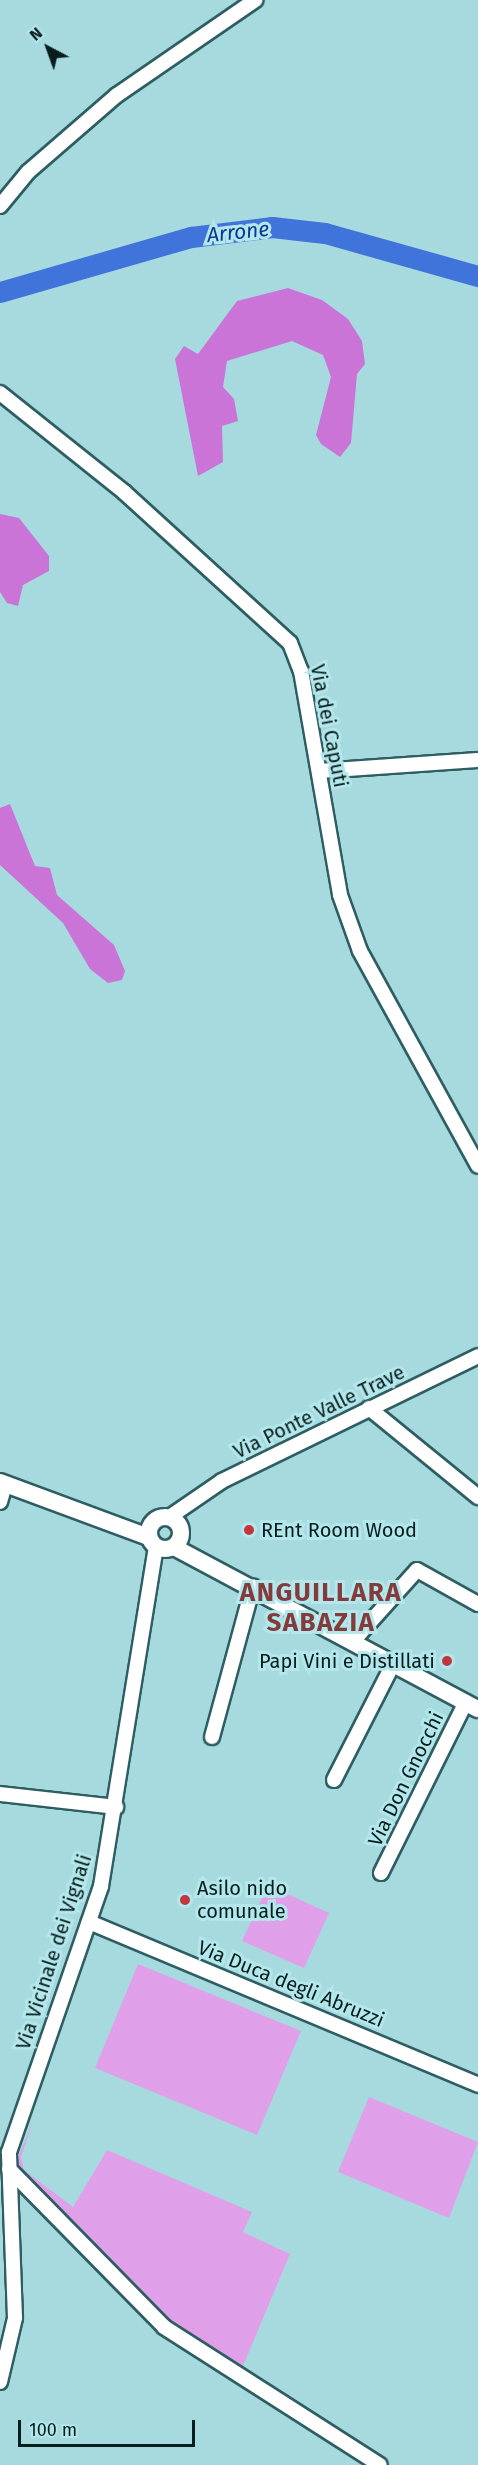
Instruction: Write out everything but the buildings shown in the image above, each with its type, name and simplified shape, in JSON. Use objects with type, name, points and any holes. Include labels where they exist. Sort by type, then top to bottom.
[{"type":"main road","points":[[3,1483],[122,1527],[170,1534],[253,1586],[472,1705]]},
{"type":"street","points":[[0,206],[28,172],[117,95],[255,0]]},
{"type":"street","name":"Via dei Caputi","points":[[0,393],[124,492],[290,643],[301,671],[340,895],[360,951],[478,1166]]},
{"type":"street","points":[[319,771],[478,760]]},
{"type":"street","name":"Via Ponte Valle Trave","points":[[170,1534],[369,1408],[478,1356]]},
{"type":"street","points":[[369,1408],[478,1497]]},
{"type":"street","points":[[0,1502],[3,1483]]},
{"type":"street","name":"Via Vicinale dei Vignali","points":[[0,2382],[15,2318],[9,2169],[4,2152],[89,1922],[116,1807],[156,1567],[170,1534]]},
{"type":"street","points":[[354,1640],[417,1570],[478,1604]]},
{"type":"street","points":[[212,1737],[253,1586]]},
{"type":"street","points":[[334,1780],[394,1662]]},
{"type":"street","name":"Via Don Gnocchi","points":[[381,1873],[472,1705]]},
{"type":"street","points":[[0,1794],[116,1807]]},
{"type":"street","name":"Via Duca degli Abruzzi","points":[[89,1922],[478,2085]]},
{"type":"street","points":[[9,2169],[164,2327],[380,2465]]},
{"type":"shaded area","points":[[288,288],[322,300],[348,319],[362,341],[365,364],[357,374],[351,443],[340,457],[321,444],[316,435],[331,377],[323,355],[292,341],[227,361],[223,387],[234,399],[238,421],[222,426],[223,462],[198,476],[175,359],[184,346],[198,354],[237,301]]},
{"type":"shaded area","points":[[0,514],[19,518],[49,556],[49,571],[23,585],[18,606],[7,603],[0,592]]},
{"type":"shaded area","points":[[10,804],[35,866],[50,868],[57,895],[114,945],[125,971],[122,980],[108,983],[90,969],[63,923],[0,865],[0,808]]},
{"type":"shaded area","points":[[268,1885],[329,1913],[304,1968],[242,1941]]},
{"type":"shaded area","points":[[138,1964],[301,2031],[257,2135],[95,2068]]},
{"type":"shaded area","points":[[369,2097],[478,2142],[449,2218],[338,2172]]},
{"type":"shaded area","points":[[33,2122],[21,2157],[24,2170],[73,2207],[107,2150],[252,2212],[243,2232],[290,2254],[240,2373],[162,2320],[19,2177],[18,2157]]},
{"type":"waterway","name":"Arrone","points":[[0,292],[191,237],[272,227],[325,233],[478,276]]},
{"type":"place","name":"REnt Room Wood","points":[[249,1530]]},
{"type":"place","name":"Papi Vini e Distillati","points":[[447,1661]]},
{"type":"place","name":"Asilo nido comunale","points":[[185,1900]]},
{"type":"district","name":"ANGUILLARA SABAZIA","points":[[321,1608]]}]
